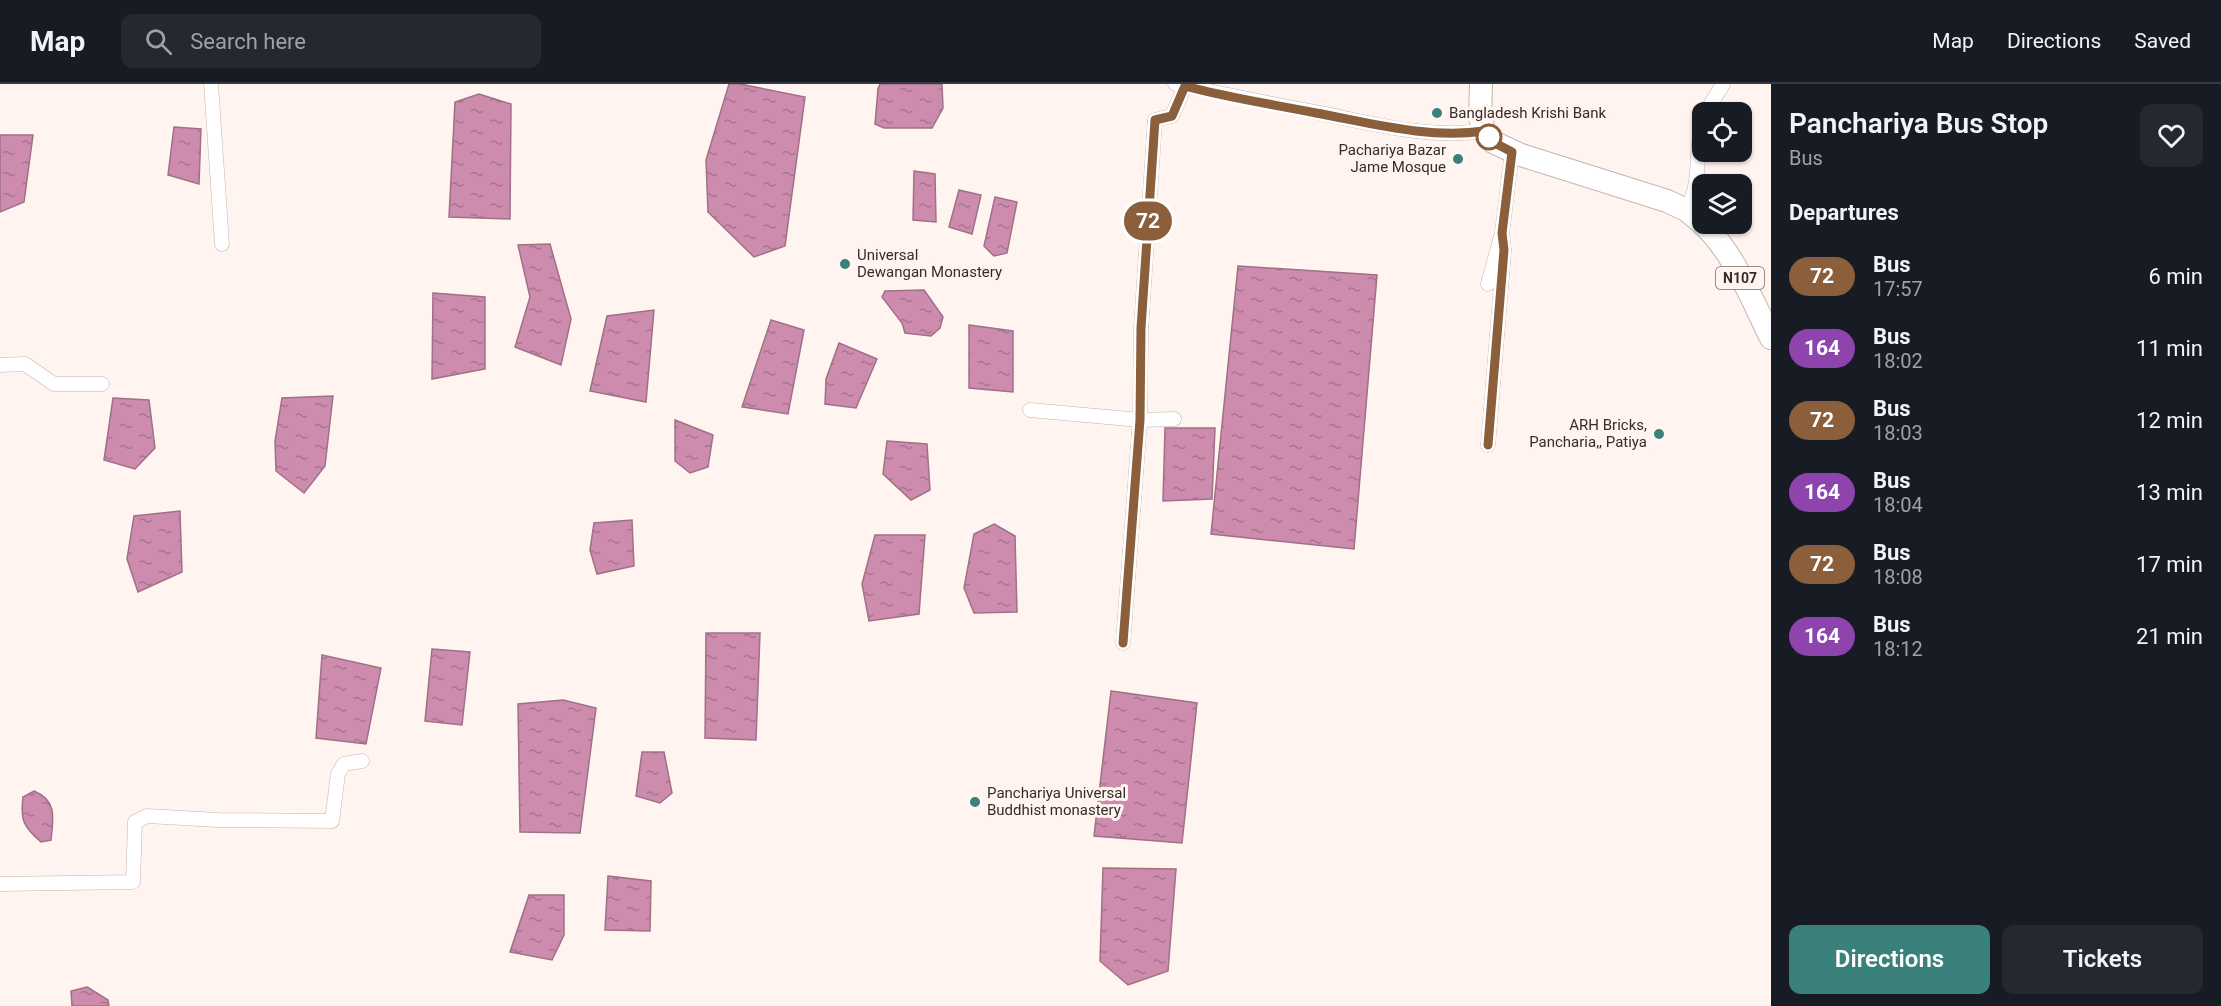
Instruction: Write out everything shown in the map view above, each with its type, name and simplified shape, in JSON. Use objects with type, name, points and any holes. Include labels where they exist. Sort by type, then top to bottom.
[{"type":"highway","points":[[1481,84],[1480,117],[1484,131]]},
{"type":"highway","name":"N107","points":[[1484,131],[1493,142],[1512,152],[1642,192],[1692,217]]},
{"type":"highway","name":"N107","points":[[1711,234],[1721,245],[1771,338]]},
{"type":"street","points":[[211,84],[222,244]]},
{"type":"street","points":[[1712,102],[1723,84]]},
{"type":"street","points":[[1123,643],[1140,420],[1141,328],[1155,120],[1172,116],[1180,85],[1214,94],[1380,126],[1447,134],[1484,131]]},
{"type":"street","points":[[1488,284],[1502,233],[1512,152]]},
{"type":"street","points":[[1488,445],[1504,250],[1502,233]]},
{"type":"street","points":[[0,365],[25,364],[54,384],[102,384]]},
{"type":"street","points":[[1030,410],[1140,420],[1174,419]]},
{"type":"street","points":[[0,884],[133,882],[135,822],[147,816],[218,820],[332,821],[338,774],[344,764],[362,761]]},
{"type":"water","points":[[729,84],[740,84],[805,97],[785,246],[754,257],[708,212],[706,160]]},
{"type":"water","points":[[880,84],[942,84],[943,108],[932,128],[884,128],[875,124]]},
{"type":"water","points":[[479,94],[511,104],[510,219],[449,217],[455,102]]},
{"type":"water","points":[[174,127],[201,129],[199,184],[168,175]]},
{"type":"water","points":[[0,135],[33,135],[24,202],[0,212]]},
{"type":"water","points":[[914,171],[935,174],[936,222],[913,220]]},
{"type":"water","points":[[959,190],[981,195],[972,234],[949,227]]},
{"type":"water","points":[[995,197],[1017,202],[1007,253],[994,256],[984,246]]},
{"type":"water","points":[[550,244],[571,319],[561,365],[515,347],[530,297],[518,245]]},
{"type":"water","points":[[1238,266],[1377,275],[1354,549],[1211,534]]},
{"type":"water","points":[[924,290],[943,317],[940,328],[931,336],[905,333],[902,323],[882,297],[885,291]]},
{"type":"water","points":[[433,293],[485,297],[485,369],[432,379]]},
{"type":"water","points":[[654,310],[646,402],[590,391],[607,316]]},
{"type":"water","points":[[771,320],[804,330],[788,414],[742,407]]},
{"type":"water","points":[[969,325],[1013,331],[1013,392],[969,388]]},
{"type":"water","points":[[839,343],[877,359],[856,408],[825,404],[826,379]]},
{"type":"water","points":[[333,396],[325,466],[304,493],[276,471],[275,441],[282,398]]},
{"type":"water","points":[[113,398],[149,400],[155,448],[135,469],[104,460]]},
{"type":"water","points":[[675,420],[713,435],[708,467],[690,473],[675,461]]},
{"type":"water","points":[[1165,428],[1215,428],[1212,499],[1163,501]]},
{"type":"water","points":[[887,441],[927,444],[930,490],[911,500],[883,474]]},
{"type":"water","points":[[180,511],[182,572],[138,592],[127,559],[134,516]]},
{"type":"water","points":[[632,520],[634,566],[597,574],[590,550],[594,523]]},
{"type":"water","points":[[994,524],[1015,536],[1017,612],[974,613],[964,588],[974,534]]},
{"type":"water","points":[[875,535],[925,535],[919,614],[869,621],[862,584]]},
{"type":"water","points":[[706,633],[760,633],[756,740],[705,738]]},
{"type":"water","points":[[432,649],[470,652],[462,725],[425,721]]},
{"type":"water","points":[[322,655],[381,668],[366,744],[316,738]]},
{"type":"water","points":[[1111,691],[1197,703],[1182,843],[1094,836]]},
{"type":"water","points":[[563,700],[596,708],[580,833],[520,832],[518,704]]},
{"type":"water","points":[[642,752],[664,752],[672,793],[660,803],[636,796]]},
{"type":"water","points":[[34,791],[42,795],[50,805],[53,818],[51,840],[41,842],[24,823],[23,797]]},
{"type":"water","points":[[1103,868],[1176,869],[1168,971],[1128,985],[1100,961]]},
{"type":"water","points":[[608,876],[651,881],[650,931],[605,930]]},
{"type":"water","points":[[529,895],[564,895],[564,935],[552,960],[510,952]]},
{"type":"water","points":[[87,987],[108,1000],[109,1006],[72,1006],[71,991]]},
{"type":"bus line","name":"72","points":[[1123,643],[1140,420],[1141,328],[1155,120],[1172,116],[1185,86],[1214,94],[1380,126],[1447,134],[1484,131],[1493,142],[1512,152],[1502,233],[1504,250],[1488,445]]},
{"type":"place","name":"Bangladesh Krishi Bank","points":[[1437,113]]},
{"type":"place","name":"Pachariya Bazar Jame Mosque","points":[[1458,159]]},
{"type":"place","name":"Universal Dewangan Monastery","points":[[845,264]]},
{"type":"place","name":"ARH Bricks, Pancharia,, Patiya","points":[[1659,434]]},
{"type":"place","name":"Panchariya Universal Buddhist monastery","points":[[975,802]]}]
